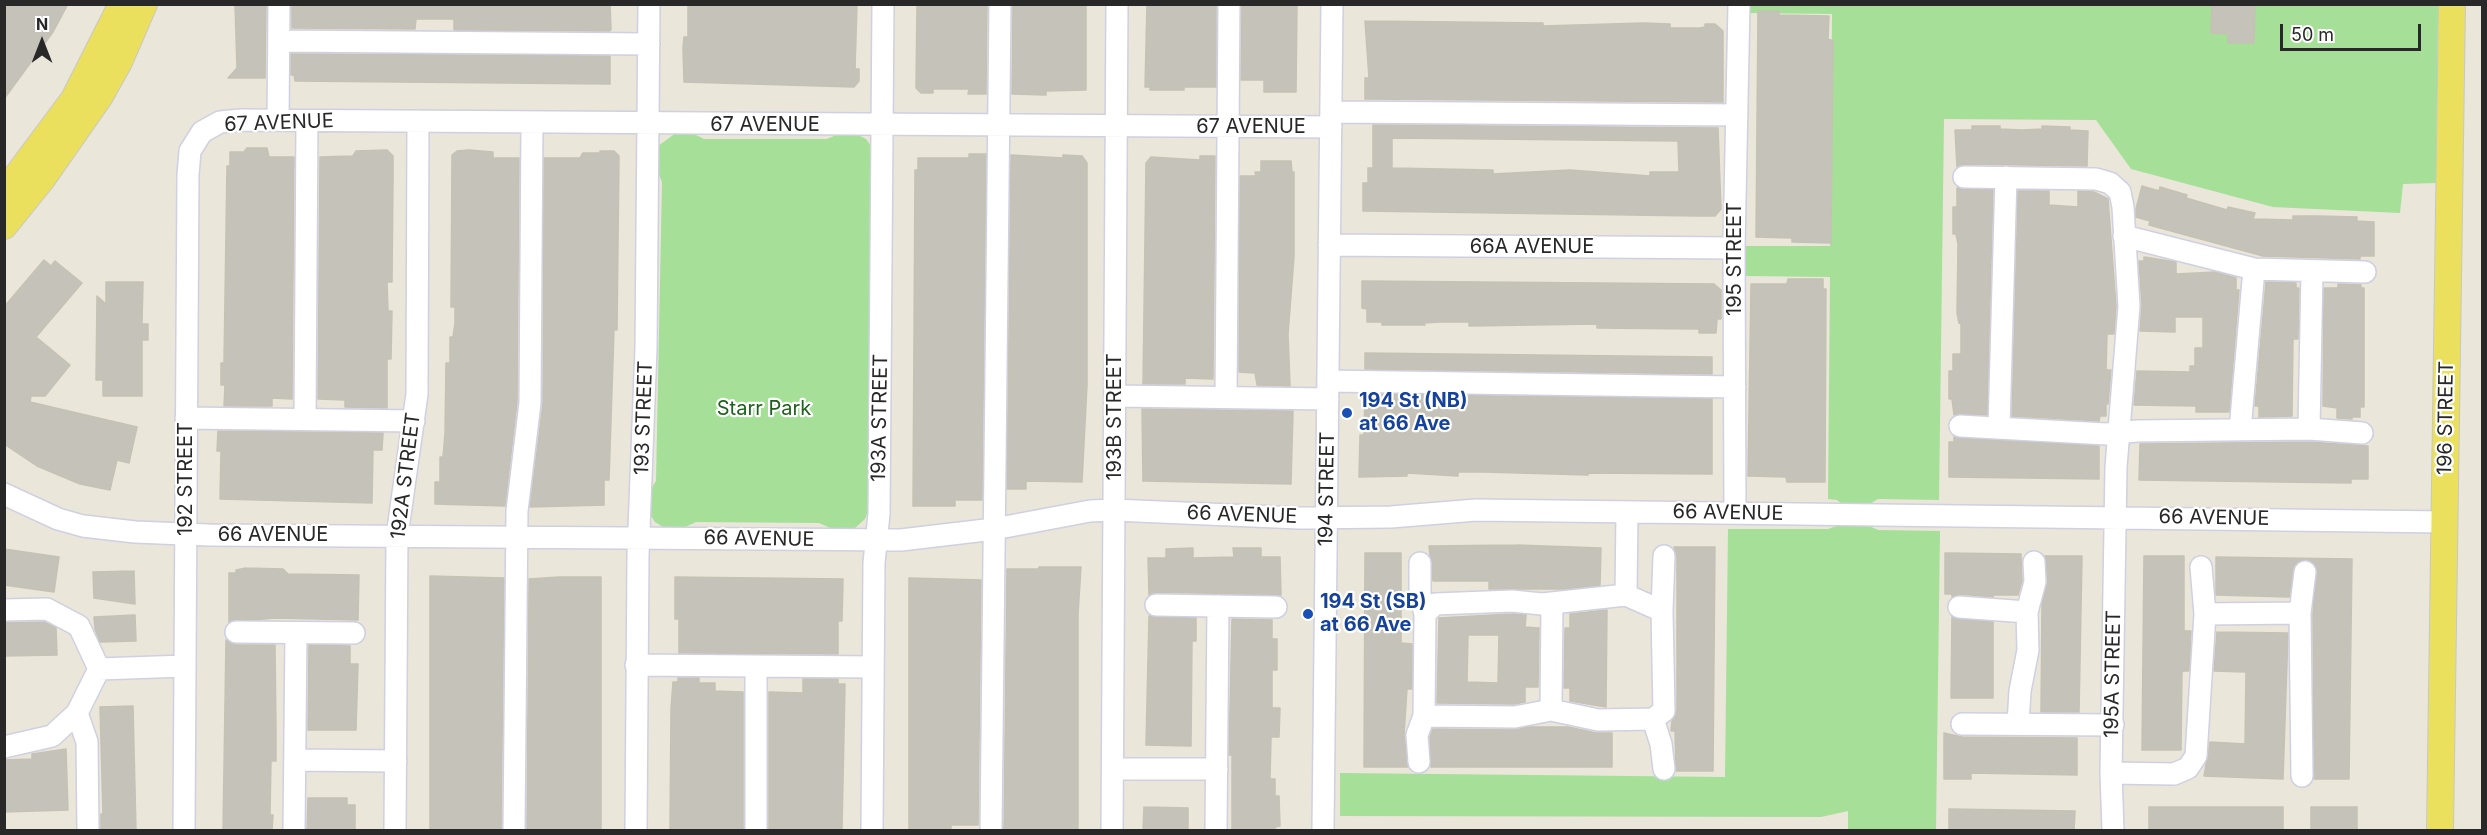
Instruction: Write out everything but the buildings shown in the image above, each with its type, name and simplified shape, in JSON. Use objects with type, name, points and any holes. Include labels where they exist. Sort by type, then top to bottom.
[{"type":"main road","points":[[4,193],[75,99],[122,4]]},
{"type":"main road","points":[[4,226],[42,179],[100,96],[119,62],[144,4]]},
{"type":"main road","name":"196 STREET","points":[[2440,831],[2452,4]]},
{"type":"street","points":[[278,120],[279,4]]},
{"type":"street","name":"193 STREET","points":[[636,831],[638,537],[646,348],[649,4]]},
{"type":"street","name":"193A STREET","points":[[872,831],[873,667],[876,540],[879,514],[883,4]]},
{"type":"street","points":[[991,831],[1000,4]]},
{"type":"street","name":"193B STREET","points":[[1112,831],[1117,4]]},
{"type":"street","points":[[1226,397],[1229,4]]},
{"type":"street","name":"194 STREET","points":[[1323,831],[1332,4]]},
{"type":"street","name":"195 STREET","points":[[1735,513],[1734,248],[1739,4]]},
{"type":"street","points":[[279,41],[649,44]]},
{"type":"street","name":"67 AVENUE","points":[[202,132],[220,122],[278,120],[1229,127],[1331,119],[1737,115]]},
{"type":"street","points":[[305,418],[307,121]]},
{"type":"street","name":"192A STREET","points":[[395,831],[397,536],[417,394],[418,121]]},
{"type":"street","points":[[514,831],[517,537],[530,403],[532,122]]},
{"type":"street","name":"192 STREET","points":[[184,831],[188,175],[190,151],[202,132]]},
{"type":"street","name":"195A STREET","points":[[1964,177],[2096,179],[2110,183],[2120,192],[2123,207],[2129,306],[2115,517],[2111,773],[2113,831]]},
{"type":"street","points":[[1999,427],[2006,177]]},
{"type":"street","points":[[2124,236],[2254,269],[2365,272]]},
{"type":"street","name":"66A AVENUE","points":[[1329,245],[1734,248]]},
{"type":"street","points":[[2241,430],[2254,269]]},
{"type":"street","points":[[2309,429],[2312,271]]},
{"type":"street","points":[[1115,396],[1226,397],[1328,390],[1735,387]]},
{"type":"street","points":[[186,418],[305,418],[414,422]]},
{"type":"street","points":[[1960,426],[2119,433],[2309,429],[2362,433]]},
{"type":"street","points":[[4,494],[58,519],[83,525],[186,534]]},
{"type":"street","name":"66 AVENUE","points":[[186,534],[921,539],[994,529],[1090,511],[1114,510],[1326,518],[1391,517],[1476,510],[2445,522]]},
{"type":"street","points":[[1626,595],[1627,512]]},
{"type":"street","points":[[1424,716],[1515,717],[1551,710],[1598,720],[1653,719],[1664,711],[1662,611],[1664,556]]},
{"type":"street","points":[[2018,724],[2020,691],[2028,650],[2027,612],[2035,582],[2034,562]]},
{"type":"street","points":[[1419,762],[1417,735],[1424,716],[1425,614],[1420,595],[1420,563]]},
{"type":"street","points":[[2111,773],[2174,774],[2188,768],[2196,756],[2205,614],[2201,567]]},
{"type":"street","points":[[2302,776],[2300,613],[2306,572]]},
{"type":"street","points":[[1425,614],[1435,604],[1512,601],[1552,604],[1626,595],[1662,611]]},
{"type":"street","points":[[1551,710],[1552,604]]},
{"type":"street","points":[[1156,606],[1276,607]]},
{"type":"street","points":[[1216,831],[1218,606]]},
{"type":"street","points":[[1959,607],[2027,612]]},
{"type":"street","points":[[4,610],[47,609],[79,626],[99,669]]},
{"type":"street","points":[[2205,614],[2300,613]]},
{"type":"street","points":[[236,632],[354,633]]},
{"type":"street","points":[[294,831],[296,633]]},
{"type":"street","points":[[636,665],[873,667]]},
{"type":"street","points":[[99,669],[185,666]]},
{"type":"street","points":[[756,667],[756,831]]},
{"type":"street","points":[[4,747],[52,736],[77,713],[99,669]]},
{"type":"street","points":[[77,713],[87,742],[88,831]]},
{"type":"street","points":[[1653,719],[1661,744],[1664,770]]},
{"type":"street","points":[[1962,724],[2113,725]]},
{"type":"street","points":[[295,760],[396,761]]},
{"type":"street","points":[[1113,769],[1216,769]]},
{"type":"green space","points":[[1747,5],[2438,5],[2436,183],[2403,184],[2400,213],[2273,207],[2131,169],[2096,120],[1944,119],[1939,500],[1878,499],[1868,505],[1843,505],[1837,500],[1828,499],[1830,277],[1746,276],[1745,246],[1830,246],[1832,14],[1746,13]]},
{"type":"green space","name":"Starr Park","points":[[676,133],[692,133],[704,139],[827,139],[841,133],[854,133],[866,139],[873,149],[869,508],[865,519],[855,528],[835,530],[819,523],[696,522],[683,528],[665,528],[655,522],[649,513],[651,489],[656,481],[662,182],[657,170],[658,146]]},
{"type":"green space","points":[[1842,524],[1867,525],[1878,530],[1940,531],[1936,830],[1848,830],[1848,811],[1821,817],[1340,816],[1340,773],[1725,777],[1728,529],[1828,529]]},
{"type":"place","name":"194 St (NB) at 66 Ave","points":[[1347,413]]},
{"type":"place","name":"194 St (SB) at 66 Ave","points":[[1308,614]]}]
